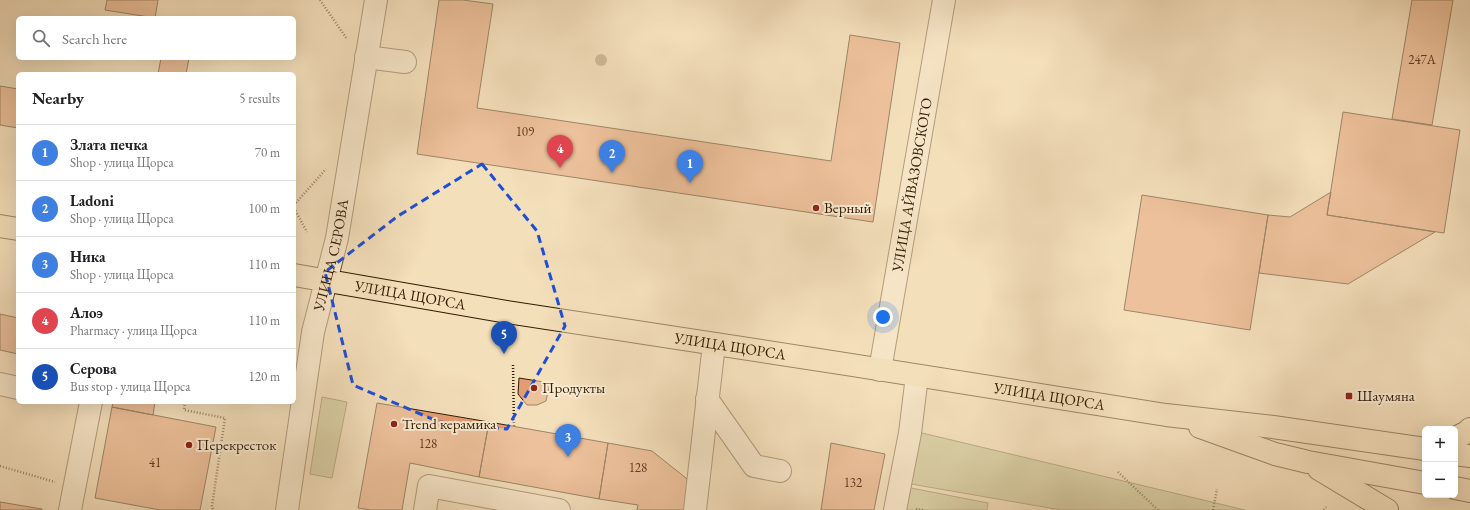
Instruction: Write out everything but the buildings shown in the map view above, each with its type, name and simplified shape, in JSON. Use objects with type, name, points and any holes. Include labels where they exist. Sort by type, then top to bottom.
[{"type":"main road","points":[[0,226],[16,229]]},
{"type":"main road","name":"УЛИЦА ЩОРСА","points":[[296,275],[507,312],[1166,415],[1273,427],[1422,449]]},
{"type":"main road","name":"УЛИЦА ЩОРСА","points":[[1166,415],[1275,454],[1308,462],[1422,482]]},
{"type":"main road","points":[[1458,436],[1470,429]]},
{"type":"main road","points":[[1458,454],[1470,456]]},
{"type":"main road","points":[[1308,462],[1387,510]]},
{"type":"main road","points":[[1458,489],[1470,491]]},
{"type":"street","name":"УЛИЦА СЕРОВА","points":[[288,510],[312,332],[337,238],[376,0]]},
{"type":"street","name":"УЛИЦА АЙВАЗОВСКОГО","points":[[880,370],[944,0]]},
{"type":"street","points":[[366,57],[405,62]]},
{"type":"street","points":[[695,510],[714,344]]},
{"type":"street","points":[[895,510],[910,433],[917,376]]},
{"type":"street","points":[[0,384],[16,388]]},
{"type":"street","points":[[708,398],[754,466],[780,471]]},
{"type":"street","points":[[70,510],[91,404]]},
{"type":"street","points":[[425,510],[429,486],[559,510]]},
{"type":"path","points":[[320,0],[349,42]]},
{"type":"path","points":[[296,203],[326,170],[327,163]]},
{"type":"path","points":[[296,212],[307,232]]},
{"type":"path","points":[[513,365],[514,426]]},
{"type":"path","points":[[185,404],[184,410],[225,418],[212,506],[213,510]]},
{"type":"path","points":[[0,466],[74,488]]},
{"type":"path","points":[[1118,472],[1158,510]]},
{"type":"path","points":[[1213,510],[1216,489]]},
{"type":"highlighted area","points":[[482,164],[537,231],[565,326],[507,429],[439,422],[353,385],[325,272],[398,216]]},
{"type":"green space","points":[[322,397],[347,402],[332,478],[310,474]]},
{"type":"green space","points":[[918,432],[1245,510],[1061,510],[911,484]]},
{"type":"green space","points":[[906,487],[988,503],[987,510],[901,510]]},
{"type":"place","name":"Алоэ","points":[[560,168]]},
{"type":"place","name":"Ladoni","points":[[612,173]]},
{"type":"place","name":"Злата печка","points":[[690,183]]},
{"type":"place","name":"Верный","points":[[816,208]]},
{"type":"place","name":"Серова","points":[[504,354]]},
{"type":"place","name":"Продукты","points":[[534,388]]},
{"type":"place","name":"Шаумяна","points":[[1349,396]]},
{"type":"place","name":"Trend керамика","points":[[394,424]]},
{"type":"place","name":"Перекресток","points":[[189,445]]},
{"type":"place","name":"Ника","points":[[568,457]]}]
